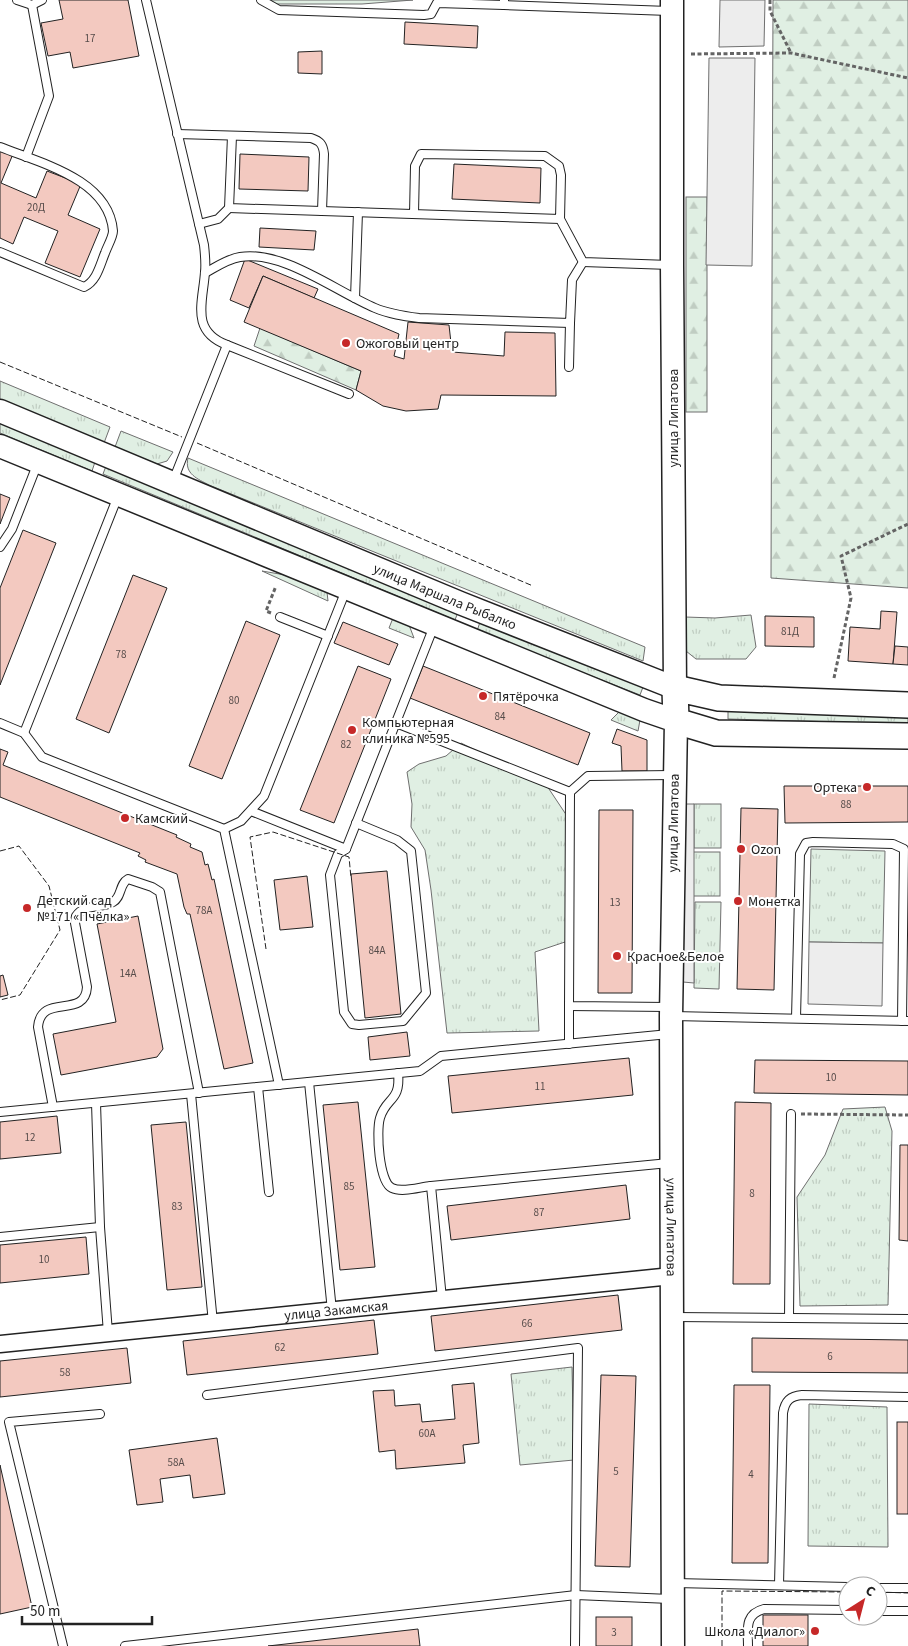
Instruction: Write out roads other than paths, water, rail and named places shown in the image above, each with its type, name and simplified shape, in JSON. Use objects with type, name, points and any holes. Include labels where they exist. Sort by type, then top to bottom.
[{"type":"main road","name":"улица Маршала Рыбалко","points":[[676,688],[718,698],[908,705]]},
{"type":"main road","name":"улица Липатова","points":[[676,688],[676,721]]},
{"type":"main road","points":[[676,721],[716,733],[908,736]]},
{"type":"street","name":"улица Липатова","points":[[672,6],[672,265],[676,688]]},
{"type":"street","name":"улица Маршала Рыбалко","points":[[0,411],[460,603],[676,688]]},
{"type":"street","points":[[0,446],[119,493],[644,710],[676,721]]},
{"type":"street","points":[[443,627],[465,620],[460,603]]},
{"type":"street","name":"улица Липатова","points":[[673,1646],[671,1019],[676,721]]},
{"type":"street","name":"улица Закамская","points":[[0,1344],[672,1276]]},
{"type":"lane","points":[[17,0],[32,5],[42,0]]},
{"type":"lane","points":[[146,0],[204,244],[205,273],[200,311],[208,333],[212,338],[227,345],[349,394]]},
{"type":"lane","points":[[261,0],[279,10],[424,15],[431,14],[437,2],[672,6]]},
{"type":"lane","points":[[26,158],[49,96],[32,5]]},
{"type":"lane","points":[[177,134],[311,138],[318,141],[323,146],[324,154],[322,211]]},
{"type":"lane","points":[[198,224],[218,219],[229,208],[232,136]]},
{"type":"lane","points":[[0,147],[78,178],[97,194],[107,212],[113,232],[91,284],[84,287],[0,252]]},
{"type":"lane","points":[[414,214],[415,166],[421,154],[545,156],[559,166],[561,175],[560,219],[583,262]]},
{"type":"lane","points":[[229,208],[560,219]]},
{"type":"lane","points":[[355,298],[358,212]]},
{"type":"lane","points":[[205,273],[226,260],[240,257],[259,257],[296,268],[355,298],[394,315],[419,318],[570,323]]},
{"type":"lane","points":[[583,262],[672,265]]},
{"type":"lane","points":[[569,367],[572,280],[583,262]]},
{"type":"lane","points":[[172,483],[227,345]]},
{"type":"lane","points":[[1,544],[12,529],[39,462]]},
{"type":"lane","points":[[24,733],[119,493]]},
{"type":"lane","points":[[0,724],[24,733],[42,757],[224,829],[241,821],[264,796],[347,588]]},
{"type":"lane","points":[[280,617],[328,636]]},
{"type":"lane","points":[[356,823],[397,840],[411,851],[426,993],[403,1021],[352,1024],[344,1012],[330,875],[338,854],[346,849],[356,823],[396,723],[443,627]]},
{"type":"lane","points":[[396,723],[570,792]]},
{"type":"lane","points":[[569,1044],[570,792],[588,776],[674,775]]},
{"type":"lane","points":[[251,811],[346,849]]},
{"type":"lane","points":[[224,829],[279,1085]]},
{"type":"lane","points":[[569,1006],[671,1019],[796,1018],[905,1021],[904,849],[900,845],[806,843],[800,854],[796,1018]]},
{"type":"lane","points":[[53,1107],[38,1027],[39,1018],[51,1008],[76,1004],[87,996],[88,987],[75,923],[76,916],[86,908],[112,902],[116,899],[125,881],[128,879],[152,887],[160,892],[195,1093],[214,1323]]},
{"type":"lane","points":[[0,1112],[420,1071],[440,1056],[569,1044],[671,1019]]},
{"type":"lane","points":[[398,1073],[399,1090],[380,1117],[378,1130],[383,1177],[390,1188],[397,1190],[672,1162]]},
{"type":"lane","points":[[309,1082],[332,1311]]},
{"type":"lane","points":[[258,1087],[269,1192]]},
{"type":"lane","points":[[96,1103],[100,1227],[108,1333]]},
{"type":"lane","points":[[789,1318],[791,1114]]},
{"type":"lane","points":[[431,1186],[442,1299]]},
{"type":"lane","points":[[0,1237],[100,1227]]},
{"type":"lane","points":[[672,1317],[908,1319]]},
{"type":"lane","points":[[206,1395],[578,1348],[575,1646]]},
{"type":"lane","points":[[779,1585],[783,1413],[789,1399],[794,1395],[908,1397]]},
{"type":"lane","points":[[63,1646],[9,1422],[100,1414]]},
{"type":"lane","points":[[125,1646],[576,1595],[779,1585],[838,1587]]},
{"type":"lane","points":[[888,1588],[908,1588]]},
{"type":"lane","points":[[748,1646],[748,1626],[755,1612],[764,1609],[838,1610]]},
{"type":"lane","points":[[888,1611],[908,1611]]},
{"type":"place","name":"Ожоговый центр","points":[[346,343]]},
{"type":"place","name":"Пятёрочка","points":[[483,696]]},
{"type":"place","name":"Компьютерная клиника №595","points":[[352,730]]},
{"type":"place","name":"Ортека","points":[[867,787]]},
{"type":"place","name":"Камский","points":[[125,818]]},
{"type":"place","name":"Ozon","points":[[741,849]]},
{"type":"place","name":"Монетка","points":[[738,901]]},
{"type":"place","name":"Детский сад №171 «Пчёлка»","points":[[27,908]]},
{"type":"place","name":"Красное&Белое","points":[[617,956]]},
{"type":"place","name":"Школа «Диалог»","points":[[815,1631]]}]
